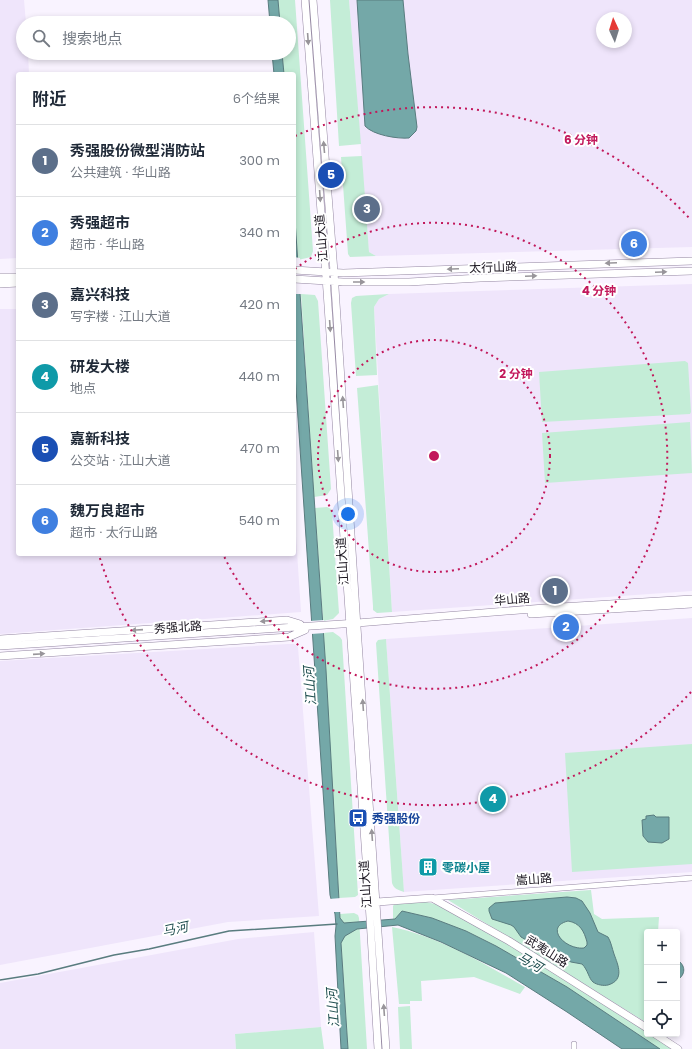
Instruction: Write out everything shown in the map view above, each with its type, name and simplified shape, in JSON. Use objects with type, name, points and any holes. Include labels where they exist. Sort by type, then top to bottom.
[{"type":"street","name":"江山大道","points":[[305,0],[353,625],[377,902],[386,1049]]},
{"type":"street","name":"江山大道","points":[[313,0],[335,282],[353,625],[378,1049]]},
{"type":"street","name":"太行山路","points":[[296,270],[350,273],[692,260]]},
{"type":"street","name":"太行山路","points":[[296,279],[335,282],[409,282],[480,278],[692,271]]},
{"type":"street","points":[[0,277],[16,277]]},
{"type":"street","points":[[0,284],[16,284]]},
{"type":"street","name":"华山路","points":[[353,625],[544,608],[692,599]]},
{"type":"street","name":"华山路","points":[[353,625],[692,604]]},
{"type":"street","points":[[0,638],[287,620],[306,628]]},
{"type":"street","name":"秀强北路","points":[[0,650],[353,625]]},
{"type":"street","points":[[0,656],[289,637],[306,628]]},
{"type":"street","name":"秀强北路","points":[[0,646],[306,628]]},
{"type":"street","name":"嵩山路","points":[[377,902],[692,878]]},
{"type":"street","name":"武夷山路","points":[[432,898],[509,941],[644,1026]]},
{"type":"street","points":[[660,1037],[678,1049]]},
{"type":"shaded area","points":[[0,0],[24,0],[25,16],[16,16],[16,60],[28,60],[29,72],[16,72],[16,258],[0,259]]},
{"type":"shaded area","points":[[268,0],[278,0],[279,16],[269,16]]},
{"type":"shaded area","points":[[278,0],[295,0],[313,251],[311,257],[298,260],[296,233],[296,72],[284,72],[283,60],[296,60],[296,16],[279,16]]},
{"type":"shaded area","points":[[330,0],[349,0],[361,144],[339,146]]},
{"type":"shaded area","points":[[349,0],[692,0],[692,247],[376,256],[369,252]]},
{"type":"shaded area","points":[[357,0],[403,0],[417,127],[416,131],[409,138],[386,136],[374,132],[365,126]]},
{"type":"shaded area","points":[[273,60],[283,60],[284,72],[274,72]]},
{"type":"shaded area","points":[[362,156],[369,252],[376,256],[350,257],[348,254],[341,157]]},
{"type":"shaded area","points":[[296,235],[326,670],[340,918],[344,923],[395,919],[402,911],[432,918],[466,931],[496,946],[567,987],[660,1049],[622,1049],[506,973],[441,942],[398,925],[357,929],[345,936],[341,943],[348,1049],[341,1049],[335,936],[336,926],[335,914],[330,895],[296,389]]},
{"type":"shaded area","points":[[692,284],[692,591],[392,612],[374,307],[379,299],[389,294]]},
{"type":"shaded area","points":[[301,294],[315,295],[318,301],[331,489],[327,495],[314,497]]},
{"type":"shaded area","points":[[389,294],[379,299],[374,307],[377,375],[356,376],[351,303],[352,298],[356,296]]},
{"type":"shaded area","points":[[0,309],[16,309],[16,556],[296,556],[296,536],[301,612],[0,634]]},
{"type":"shaded area","points":[[685,361],[688,363],[690,414],[542,422],[539,372]]},
{"type":"shaded area","points":[[378,385],[392,612],[377,613],[373,610],[357,388]]},
{"type":"shaded area","points":[[690,422],[692,473],[545,483],[542,433]]},
{"type":"shaded area","points":[[327,507],[331,509],[332,512],[339,613],[333,619],[323,621],[315,508]]},
{"type":"shaded area","name":"秀强股份","points":[[692,618],[692,872],[404,892],[386,639]]},
{"type":"shaded area","points":[[333,632],[342,640],[358,895],[355,897],[339,898],[323,633]]},
{"type":"shaded area","points":[[386,639],[404,892],[395,888],[392,883],[376,643],[378,640]]},
{"type":"shaded area","points":[[294,644],[298,647],[319,916],[228,922],[0,965],[0,661]]},
{"type":"shaded area","points":[[692,744],[692,864],[572,872],[565,753]]},
{"type":"shaded area","points":[[654,815],[656,817],[669,817],[669,839],[662,843],[648,842],[643,836],[642,820],[646,819],[646,816]]},
{"type":"shaded area","points":[[591,890],[594,914],[602,919],[659,917],[658,929],[644,929],[644,1021],[448,900]]},
{"type":"shaded area","points":[[567,897],[576,898],[582,901],[590,913],[598,932],[608,937],[610,941],[619,972],[617,980],[608,985],[600,985],[595,983],[592,981],[582,964],[565,959],[564,955],[557,950],[530,942],[521,937],[511,925],[492,919],[489,908],[495,903]],"holes":[[[568,921],[581,928],[584,934],[587,942],[587,945],[584,948],[577,948],[564,942],[560,938],[558,928],[561,924]]]},
{"type":"shaded area","points":[[422,901],[435,904],[522,950],[644,1029],[644,1037],[656,1037],[674,1049],[660,1049],[567,987],[496,946],[466,931],[432,918],[402,911],[395,919],[393,919],[393,906],[395,903]]},
{"type":"shaded area","points":[[354,913],[358,915],[359,918],[367,1049],[348,1049],[340,914]]},
{"type":"shaded area","points":[[392,927],[410,931],[444,944],[477,960],[525,987],[520,994],[474,977],[421,981],[422,1001],[410,1001],[410,1004],[399,1004]]},
{"type":"shaded area","points":[[314,932],[321,1027],[235,1034],[236,1049],[0,1049],[0,983],[238,939]]},
{"type":"shaded area","points":[[680,962],[684,970],[680,978]]},
{"type":"shaded area","points":[[410,1006],[412,1049],[400,1049],[398,1007]]},
{"type":"shaded area","points":[[321,1027],[324,1049],[236,1049],[235,1034]]},
{"type":"pier","points":[[296,257],[300,258],[303,294],[296,294]]},
{"type":"pier","points":[[324,620],[325,633],[311,634],[310,621]]},
{"type":"pier","points":[[341,898],[342,912],[332,912],[329,899]]},
{"type":"waterway","name":"马河","points":[[0,980],[38,974],[114,955],[149,949],[229,931],[337,924]]},
{"type":"place","name":"嘉新科技","points":[[331,175]]},
{"type":"place","name":"嘉兴科技","points":[[367,209]]},
{"type":"place","name":"魏万良超市","points":[[634,244]]},
{"type":"place","name":"秀强股份微型消防站","points":[[555,591]]},
{"type":"place","name":"秀强超市","points":[[566,627]]},
{"type":"place","name":"研发大楼","points":[[493,799]]},
{"type":"place","name":"秀强股份","points":[[358,818]]},
{"type":"place","name":"零碳小屋","points":[[428,867]]},
{"type":"water label","name":"江山河","points":[[310,686]]},
{"type":"water label","name":"江山河","points":[[333,1008]]}]
